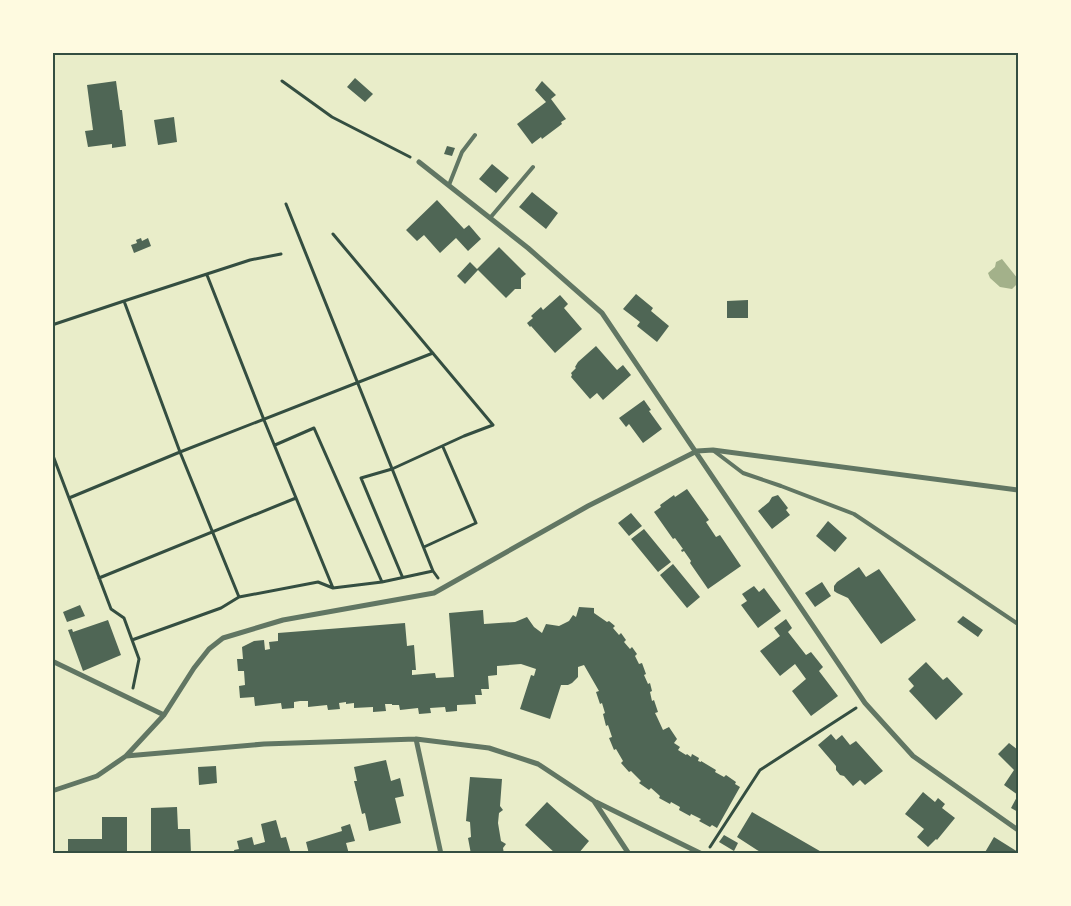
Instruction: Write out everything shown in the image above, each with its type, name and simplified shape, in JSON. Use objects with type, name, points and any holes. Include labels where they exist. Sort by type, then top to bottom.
[{"type":"street","points":[[419,162],[528,248],[602,313],[865,702],[913,756],[1018,830]]},
{"type":"street","points":[[52,791],[97,776],[126,756],[164,715],[208,649],[223,638],[283,620],[434,594],[588,506],[696,451],[712,450],[1018,490]]},
{"type":"street","points":[[52,661],[164,715]]},
{"type":"street","points":[[126,756],[264,744],[416,739],[489,748],[538,764],[594,801],[702,854]]},
{"type":"street","points":[[416,739],[440,853]]},
{"type":"street","points":[[594,801],[629,854]]},
{"type":"lane","points":[[449,186],[462,152],[475,135]]},
{"type":"lane","points":[[490,218],[533,167]]},
{"type":"lane","points":[[712,450],[743,473],[854,514],[1018,624]]},
{"type":"path","points":[[282,81],[332,118],[419,162]]},
{"type":"path","points":[[286,204],[433,570],[437,577],[450,586]]},
{"type":"path","points":[[333,234],[493,425],[392,469],[361,478],[402,576]]},
{"type":"path","points":[[52,325],[250,260],[281,254]]},
{"type":"path","points":[[207,275],[333,588]]},
{"type":"path","points":[[124,301],[180,452],[239,597]]},
{"type":"path","points":[[70,498],[180,452],[433,353]]},
{"type":"path","points":[[275,446],[314,428],[382,582]]},
{"type":"path","points":[[424,546],[476,523],[443,447]]},
{"type":"path","points":[[52,453],[111,609],[124,618],[140,659],[130,698]]},
{"type":"path","points":[[99,578],[296,498]]},
{"type":"path","points":[[132,640],[221,608],[239,597],[318,582],[333,588],[382,582],[433,570]]},
{"type":"path","points":[[706,854],[760,770],[865,702]]},
{"type":"shaded area","points":[[1002,259],[1018,279],[1018,283],[1012,289],[1000,287],[990,278],[988,273],[995,267],[996,262]]},
{"type":"building","points":[[355,78],[373,94],[365,102],[347,87]]},
{"type":"building","points":[[116,81],[120,110],[122,110],[126,146],[112,148],[112,144],[88,147],[85,131],[93,130],[87,85]]},
{"type":"building","points":[[542,81],[556,95],[551,99],[566,119],[542,139],[541,137],[532,144],[517,124],[546,102],[535,90]]},
{"type":"building","points":[[174,117],[177,142],[158,145],[154,120]]},
{"type":"building","points":[[447,146],[455,148],[452,156],[444,154]]},
{"type":"building","points":[[492,164],[509,178],[496,193],[479,179]]},
{"type":"building","points":[[532,192],[558,213],[546,229],[519,207]]},
{"type":"building","points":[[437,200],[464,229],[469,225],[481,239],[468,251],[456,238],[440,253],[424,235],[417,241],[406,230]]},
{"type":"building","points":[[141,238],[142,241],[148,238],[151,246],[134,253],[131,245],[137,243],[136,240]]},
{"type":"building","points":[[499,247],[526,274],[521,278],[521,289],[515,289],[506,298],[478,270],[465,284],[457,276],[470,262],[477,269]]},
{"type":"building","points":[[636,294],[653,308],[651,311],[669,326],[657,342],[637,326],[640,322],[623,309]]},
{"type":"building","points":[[560,295],[568,304],[564,308],[582,329],[555,353],[527,323],[533,318],[531,316],[541,307],[543,310]]},
{"type":"building","points":[[748,300],[748,318],[727,318],[727,301]]},
{"type":"building","points":[[596,346],[617,370],[623,365],[631,375],[603,400],[597,393],[590,399],[571,377],[571,373],[576,368],[578,362]]},
{"type":"building","points":[[644,400],[651,410],[649,411],[662,429],[643,443],[629,424],[626,427],[619,418]]},
{"type":"building","points":[[687,489],[709,520],[706,522],[716,537],[720,535],[741,566],[708,589],[684,551],[682,552],[681,550],[683,549],[675,538],[673,539],[654,512],[674,495],[675,497]]},
{"type":"building","points":[[778,495],[788,508],[786,510],[790,515],[772,529],[758,511],[772,497]]},
{"type":"building","points":[[631,513],[642,526],[629,536],[618,523]]},
{"type":"building","points":[[828,521],[847,538],[835,552],[816,536]]},
{"type":"building","points":[[644,529],[671,562],[658,572],[631,539]]},
{"type":"building","points":[[673,564],[700,597],[687,608],[660,575]]},
{"type":"building","points":[[859,567],[866,577],[879,569],[916,620],[881,644],[848,598],[834,591],[834,586],[837,582]]},
{"type":"building","points":[[822,582],[831,596],[815,607],[805,593]]},
{"type":"building","points":[[754,586],[759,592],[764,588],[781,611],[758,628],[741,605],[747,601],[742,594]]},
{"type":"building","points":[[80,605],[85,616],[67,622],[63,612]]},
{"type":"building","points":[[579,607],[594,608],[594,613],[615,626],[613,628],[619,635],[621,633],[626,640],[624,642],[630,649],[632,647],[637,654],[635,656],[639,664],[642,663],[646,674],[644,675],[648,684],[650,683],[652,701],[654,700],[658,712],[655,713],[663,730],[669,727],[677,739],[674,743],[680,747],[678,750],[691,757],[692,754],[699,758],[698,761],[716,770],[715,772],[724,777],[726,775],[740,787],[717,828],[712,825],[710,827],[699,821],[701,819],[679,810],[680,807],[659,798],[660,796],[651,788],[649,790],[639,783],[641,781],[621,763],[623,761],[616,749],[614,750],[609,738],[612,737],[608,725],[606,726],[602,703],[600,704],[596,692],[599,691],[584,665],[578,667],[578,677],[572,683],[561,685],[550,719],[520,709],[531,675],[534,676],[536,669],[521,664],[497,666],[497,675],[488,676],[489,689],[481,689],[482,695],[475,695],[476,704],[457,705],[457,711],[446,712],[445,707],[430,708],[431,713],[419,714],[418,708],[400,710],[399,705],[385,704],[386,711],[373,712],[373,707],[354,708],[354,703],[346,704],[346,702],[339,703],[340,709],[328,710],[327,705],[308,707],[308,701],[294,702],[294,708],[282,709],[281,703],[255,706],[254,697],[240,698],[239,686],[245,685],[244,671],[238,671],[237,659],[243,659],[242,647],[254,641],[264,640],[265,650],[270,649],[269,642],[278,641],[278,633],[405,623],[407,646],[414,645],[416,670],[412,670],[412,675],[435,673],[436,678],[454,677],[449,613],[483,610],[484,624],[515,622],[527,617],[534,627],[542,633],[546,624],[559,626],[569,621],[573,615],[576,617]]},
{"type":"building","points":[[963,616],[983,630],[978,637],[957,622]]},
{"type":"building","points":[[786,619],[792,628],[788,632],[806,655],[811,652],[823,667],[819,671],[838,696],[811,716],[792,691],[806,679],[795,664],[780,676],[760,651],[780,636],[774,628]]},
{"type":"building","points":[[108,620],[121,655],[83,671],[68,630],[72,629],[73,632]]},
{"type":"building","points":[[926,662],[943,680],[947,677],[963,694],[936,720],[909,691],[914,686],[908,679]]},
{"type":"building","points":[[831,734],[836,740],[842,735],[850,745],[856,741],[883,771],[865,785],[860,780],[853,786],[844,776],[840,775],[836,770],[836,766],[818,745]]},
{"type":"building","points":[[1009,743],[1018,750],[1018,795],[1004,785],[1014,770],[998,754]]},
{"type":"building","points":[[386,760],[391,781],[400,778],[404,796],[395,798],[401,823],[369,831],[365,813],[362,814],[354,781],[357,781],[354,767]]},
{"type":"building","points":[[216,766],[217,783],[199,785],[198,767]]},
{"type":"building","points":[[470,777],[502,779],[500,806],[503,810],[499,813],[498,823],[501,841],[506,844],[503,848],[504,854],[471,854],[468,838],[471,837],[470,822],[466,821]]},
{"type":"building","points":[[923,792],[935,802],[938,798],[945,804],[942,808],[955,818],[937,840],[928,847],[917,837],[924,829],[905,814]]},
{"type":"building","points":[[1018,795],[1018,812],[1011,808]]},
{"type":"building","points":[[547,802],[589,841],[578,854],[556,854],[525,825]]},
{"type":"building","points":[[177,807],[178,829],[190,829],[191,854],[151,854],[151,808]]},
{"type":"building","points":[[752,812],[825,854],[764,854],[757,850],[737,837]]},
{"type":"building","points":[[102,817],[127,817],[127,854],[68,854],[68,839],[102,839]]},
{"type":"building","points":[[276,820],[281,838],[286,837],[291,854],[235,854],[234,850],[239,849],[237,841],[252,837],[254,845],[265,842],[261,824]]},
{"type":"building","points":[[350,824],[355,841],[346,843],[349,854],[309,854],[306,842],[342,831],[341,827]]},
{"type":"building","points":[[724,835],[738,843],[734,851],[719,842]]},
{"type":"building","points":[[994,837],[1018,852],[1018,854],[984,854]]}]
